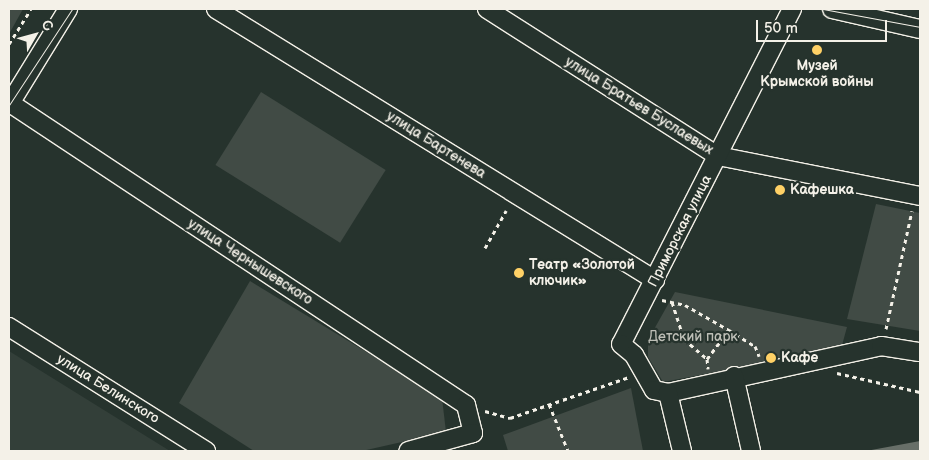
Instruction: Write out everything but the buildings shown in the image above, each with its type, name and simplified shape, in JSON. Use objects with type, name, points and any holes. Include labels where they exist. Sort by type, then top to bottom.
[{"type":"street","points":[[9,104],[68,9]]},
{"type":"street","name":"улица Бартенева","points":[[216,9],[655,280]]},
{"type":"street","name":"улица Братьев Буслаевых","points":[[488,9],[718,156],[916,202]]},
{"type":"street","name":"Приморская улица","points":[[668,393],[654,390],[634,355],[621,344],[792,9]]},
{"type":"street","points":[[832,9],[920,29]]},
{"type":"street","name":"улица Чернышевского","points":[[9,104],[466,405]]},
{"type":"street","name":"улица Белинского","points":[[9,327],[206,451]]},
{"type":"street","points":[[682,451],[668,393],[734,376],[881,346],[913,352]]},
{"type":"street","points":[[734,376],[751,451]]},
{"type":"street","points":[[408,451],[473,433],[466,405]]},
{"type":"path","points":[[9,44],[31,9]]},
{"type":"path","points":[[881,346],[916,202]]},
{"type":"path","points":[[485,248],[506,211]]},
{"type":"path","points":[[646,297],[685,305],[755,346]]},
{"type":"path","points":[[672,302],[684,339],[706,359],[729,330]]},
{"type":"path","points":[[837,374],[920,392]]},
{"type":"path","points":[[466,405],[510,418],[634,375]]},
{"type":"path","points":[[549,404],[568,451]]},
{"type":"shaded area","points":[[9,351],[54,379],[170,451],[9,451]]},
{"type":"shaded area","points":[[920,441],[920,451],[866,451]]},
{"type":"green space","points":[[9,9],[23,9],[9,34]]},
{"type":"green space","points":[[261,92],[386,170],[340,243],[215,165]]},
{"type":"green space","points":[[876,204],[920,213],[920,331],[847,319]]},
{"type":"green space","points":[[250,281],[442,398],[446,432],[362,451],[254,451],[179,403]]},
{"type":"green space","name":"Детский парк","points":[[675,292],[847,327],[841,349],[663,382],[648,357],[648,340]]},
{"type":"green space","points":[[631,388],[643,451],[508,451],[503,435]]},
{"type":"tram line","points":[[9,105],[72,9]]},
{"type":"tram line","points":[[823,9],[920,27]]},
{"type":"place","name":"Музей Крымской войны","points":[[817,50]]},
{"type":"place","name":"Кафешка","points":[[780,190]]},
{"type":"place","name":"Театр «Золотой ключик»","points":[[519,273]]},
{"type":"place","name":"Кафе","points":[[771,358]]}]
